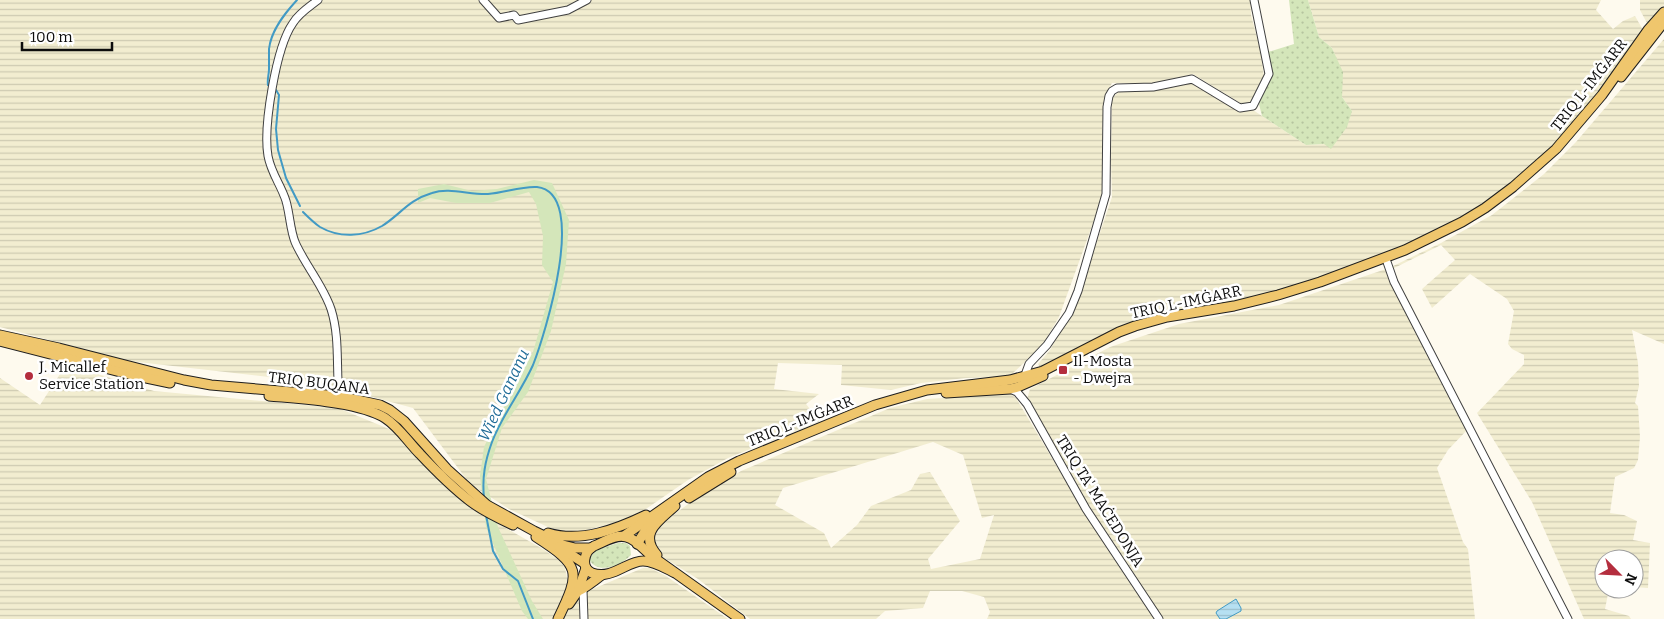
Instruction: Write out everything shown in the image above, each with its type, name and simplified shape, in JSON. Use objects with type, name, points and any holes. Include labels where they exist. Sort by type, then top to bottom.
[{"type":"main road","name":"TRIQ L-IMĠARR","points":[[639,546],[647,528],[654,520],[742,465],[878,410],[927,395],[1018,387],[1024,379],[1135,326],[1167,317],[1234,306],[1320,282],[1405,250],[1462,222],[1513,187],[1556,149],[1602,95],[1648,30],[1664,12]]},
{"type":"main road","name":"TRIQ L-IMĠARR","points":[[624,536],[708,477],[740,461],[834,421],[894,398],[927,390],[1024,379],[1047,374],[1136,330],[1167,321],[1283,299],[1407,254],[1462,226],[1516,190],[1559,154],[1600,108],[1664,22]]},
{"type":"main road","name":"TRIQ BUQANA","points":[[0,335],[59,348],[166,376],[211,385],[339,396],[370,402],[390,410],[404,421],[447,469],[487,505],[563,545],[575,548],[591,548]]},
{"type":"main road","name":"TRIQ BUQANA","points":[[0,341],[132,375],[200,388],[338,404],[370,412],[387,419],[446,481],[478,507],[562,549],[585,565]]},
{"type":"main road","points":[[524,525],[554,535],[581,537],[598,533],[616,528],[651,513],[708,477]]},
{"type":"main road","points":[[675,573],[651,549],[648,540],[655,524],[676,506]]},
{"type":"main road","points":[[534,536],[568,560],[573,570],[574,580],[568,599],[558,619]]},
{"type":"main road","points":[[580,591],[586,554],[591,548],[624,536],[629,537],[675,573],[740,619]]},
{"type":"main road","points":[[637,563],[641,554],[639,546]]},
{"type":"main road","points":[[558,619],[580,591],[602,575],[641,561],[675,573]]},
{"type":"main road","points":[[585,565],[591,572],[602,575]]},
{"type":"street","points":[[318,0],[300,14],[286,34],[270,101],[266,130],[268,155],[272,171],[285,198],[290,226],[296,244],[328,302],[333,319],[337,341],[339,396]]},
{"type":"street","points":[[483,0],[499,18],[514,15],[518,20],[568,10],[588,0]]},
{"type":"street","points":[[1020,396],[1029,364],[1048,345],[1069,313],[1078,292],[1107,190],[1107,108],[1112,91],[1120,87],[1152,87],[1192,79],[1240,108],[1253,106],[1269,74],[1255,13],[1254,0]]},
{"type":"street","points":[[1387,262],[1394,282],[1568,619]]},
{"type":"street","points":[[1010,389],[1017,392],[1020,396]]},
{"type":"street","name":"TRIQ TA' MAĊEDONJA","points":[[1020,396],[1027,404],[1086,509],[1159,619]]},
{"type":"street","points":[[580,591],[584,619]]},
{"type":"shaded area","points":[[0,0],[1250,0],[1251,15],[1260,49],[1264,77],[1257,96],[1250,103],[1242,104],[1193,74],[1154,83],[1112,83],[1108,91],[1102,126],[1105,176],[1100,204],[1059,317],[1042,346],[1012,374],[997,377],[921,383],[891,390],[841,385],[842,365],[778,363],[774,389],[819,394],[806,404],[814,414],[828,414],[818,422],[728,458],[688,480],[643,511],[622,521],[574,533],[550,528],[509,509],[470,484],[413,408],[321,383],[129,361],[0,327]]},
{"type":"shaded area","points":[[1308,0],[1601,0],[1596,10],[1613,29],[1623,21],[1635,16],[1643,30],[1603,89],[1545,154],[1503,191],[1466,217],[1436,233],[1311,283],[1253,298],[1166,314],[1117,328],[1040,367],[1038,364],[1050,350],[1077,301],[1112,197],[1112,98],[1121,90],[1193,81],[1241,110],[1253,110],[1306,145],[1325,144],[1352,111],[1342,97],[1342,72],[1332,48],[1319,37]]},
{"type":"shaded area","points":[[1640,0],[1664,0],[1664,5],[1648,25],[1640,10]]},
{"type":"shaded area","points":[[1664,39],[1664,344],[1632,330],[1638,363],[1639,386],[1635,403],[1638,406],[1640,437],[1638,460],[1634,468],[1615,477],[1610,513],[1624,515],[1637,521],[1633,540],[1650,543],[1648,588],[1644,588],[1644,549],[1594,549],[1594,599],[1607,599],[1605,609],[1629,616],[1631,619],[1584,619],[1532,502],[1477,413],[1524,364],[1524,355],[1512,349],[1508,344],[1514,311],[1507,299],[1470,274],[1432,308],[1422,289],[1455,260],[1441,245],[1386,272],[1467,430],[1448,450],[1437,468],[1463,542],[1468,549],[1475,619],[987,619],[990,612],[984,597],[962,591],[930,591],[923,608],[885,611],[876,619],[750,619],[698,579],[661,556],[656,548],[655,536],[661,524],[691,502],[741,471],[890,408],[927,399],[1010,394],[1016,398],[1083,510],[1027,399],[1030,389],[1110,347],[1179,324],[1279,305],[1389,268],[1441,243],[1492,215],[1544,174],[1576,142]],"holes":[[[933,442],[963,455],[982,518],[994,515],[980,559],[931,569],[928,559],[960,521],[930,472],[920,474],[911,490],[871,506],[857,525],[831,548],[824,533],[775,505],[783,488]]]},
{"type":"shaded area","points":[[64,364],[154,391],[338,408],[394,431],[412,453],[470,508],[543,549],[560,561],[565,568],[568,582],[588,591],[643,568],[650,568],[666,576],[728,619],[0,619],[0,378],[40,405],[60,374]]},
{"type":"green space","points":[[1289,0],[1308,0],[1319,37],[1332,48],[1343,72],[1342,97],[1352,111],[1347,127],[1331,149],[1324,144],[1306,145],[1262,116],[1259,104],[1271,75],[1268,52],[1294,44]]},
{"type":"green space","points":[[534,180],[552,183],[569,220],[566,264],[551,331],[528,392],[502,428],[486,479],[498,527],[532,601],[543,619],[528,619],[522,611],[486,527],[480,476],[484,447],[533,352],[553,282],[542,265],[543,236],[536,204],[529,192],[490,203],[456,203],[430,198],[418,203],[418,189],[444,184],[472,191],[497,189]]},
{"type":"green space","points":[[618,543],[626,543],[630,546],[631,555],[622,562],[603,568],[593,564],[589,559],[596,550]]},
{"type":"water","points":[[1236,599],[1241,611],[1226,619],[1220,619],[1216,613],[1217,611]]},
{"type":"waterway","points":[[268,85],[270,42],[283,16],[297,0]]},
{"type":"waterway","points":[[276,90],[279,95],[276,129],[278,150],[286,178],[300,206]]},
{"type":"waterway","name":"Wied Gananu","points":[[303,212],[327,231],[351,235],[375,230],[417,200],[439,191],[488,194],[537,187],[552,195],[560,213],[562,239],[553,298],[533,365],[501,422],[490,449],[484,476],[484,498]]},
{"type":"waterway","name":"Wied Gananu","points":[[486,515],[493,551],[503,569],[518,581],[533,619]]},
{"type":"place","name":"Il-Mosta - Dwejra","points":[[1063,370]]},
{"type":"place","name":"J. Micallef Service Station","points":[[29,376]]}]
